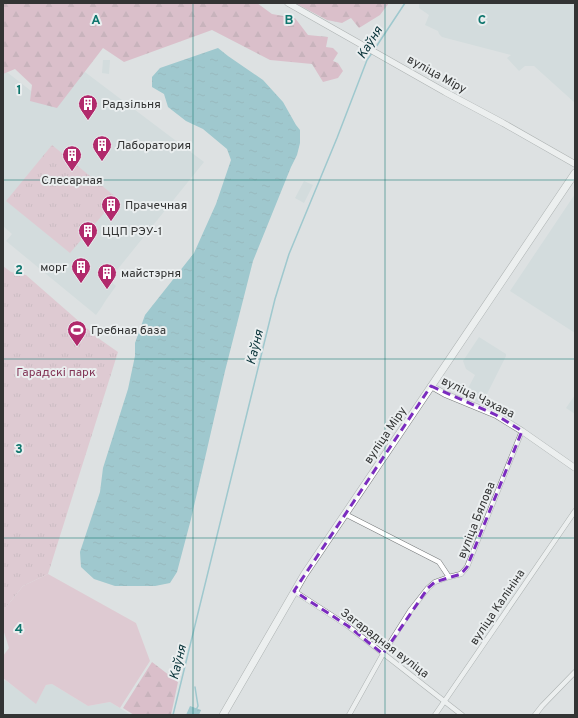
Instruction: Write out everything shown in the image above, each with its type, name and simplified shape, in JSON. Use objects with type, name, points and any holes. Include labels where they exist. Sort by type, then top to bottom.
[{"type":"main road","name":"вуліца Міру","points":[[223,715],[304,575],[575,173]]},
{"type":"street","name":"вуліца Міру","points":[[288,3],[575,164]]},
{"type":"street","name":"вуліца Чэхава","points":[[430,386],[445,394],[496,415],[575,468]]},
{"type":"street","name":"вуліца Бялова","points":[[348,715],[410,611],[428,588],[435,582],[462,574],[467,566],[522,431]]},
{"type":"street","name":"вуліца Калініна","points":[[435,715],[575,511]]},
{"type":"street","points":[[345,514],[439,562],[449,577]]},
{"type":"street","name":"Загарадная вуліца","points":[[294,591],[348,626],[462,715]]},
{"type":"street","points":[[535,715],[575,672]]},
{"type":"highlighted area","points":[[431,386],[496,415],[522,431],[467,567],[461,574],[435,582],[428,588],[383,654],[348,626],[294,591]]},
{"type":"shaded area","points":[[419,3],[575,3],[575,103],[534,66],[525,66],[519,71],[507,58],[511,55],[442,37],[438,31],[425,25],[429,15],[419,8]]},
{"type":"shaded area","points":[[65,57],[204,162],[109,280],[116,286],[96,315],[6,241],[12,234],[3,226],[3,69],[35,94]]},
{"type":"shaded area","points":[[103,60],[110,60],[109,74],[102,73]]},
{"type":"shaded area","points":[[304,181],[313,185],[304,203],[295,198]]},
{"type":"shaded area","points":[[575,194],[575,333],[510,291]]},
{"type":"shaded area","points":[[479,337],[506,354],[482,404],[464,396],[475,375],[466,369],[463,361]]},
{"type":"shaded area","points":[[575,395],[575,414],[566,408]]},
{"type":"shaded area","points":[[5,680],[36,703],[46,685],[52,684],[88,706],[110,702],[131,715],[3,715],[3,682]]},
{"type":"green space","points":[[3,3],[257,3],[272,14],[295,18],[308,35],[328,37],[326,47],[333,48],[338,53],[333,61],[338,63],[343,71],[338,78],[323,82],[312,64],[270,60],[212,30],[124,62],[103,48],[57,108],[30,101],[32,85],[15,69],[3,74]]},
{"type":"green space","points":[[295,3],[389,3],[380,15],[359,28],[351,18],[342,23],[327,20]]},
{"type":"green space","points":[[52,145],[117,198],[70,253],[6,201]]},
{"type":"green space","name":"Гарадскі парк","points":[[3,266],[11,272],[26,275],[98,338],[118,352],[48,574],[23,586],[3,611]]},
{"type":"green space","points":[[48,574],[136,623],[150,661],[120,708],[110,702],[88,706],[52,684],[46,685],[36,704],[3,678],[3,656],[9,648],[3,629],[3,611],[23,586]]},
{"type":"green space","points":[[152,662],[178,682],[171,715],[134,715],[123,708]]},
{"type":"water","points":[[218,48],[263,80],[283,102],[300,130],[300,143],[297,155],[253,261],[177,572],[170,583],[155,586],[115,586],[94,579],[81,567],[80,552],[100,492],[103,468],[128,389],[135,356],[135,343],[145,315],[194,253],[216,204],[231,160],[227,149],[203,129],[186,121],[168,107],[164,94],[152,87],[152,77],[160,68]]},
{"type":"water","points":[[190,706],[201,710],[199,715],[186,715]]},
{"type":"waterway","name":"Каўня","points":[[374,50],[405,3]]},
{"type":"waterway","name":"Каўня","points":[[173,715],[275,299],[289,254],[337,138],[367,60],[372,53]]},
{"type":"waterway","points":[[195,687],[198,706],[196,710]]},
{"type":"place","name":"Радзільня","points":[[88,121]]},
{"type":"place","name":"Лаборатория","points":[[102,162]]},
{"type":"place","name":"Слесарная","points":[[72,172]]},
{"type":"place","name":"Прачечная","points":[[111,222]]},
{"type":"place","name":"ЦЦП РЭУ-1","points":[[88,248]]},
{"type":"place","name":"морг","points":[[81,284]]},
{"type":"place","name":"майстэрня","points":[[107,290]]},
{"type":"place","name":"Гребная база","points":[[77,347]]}]
